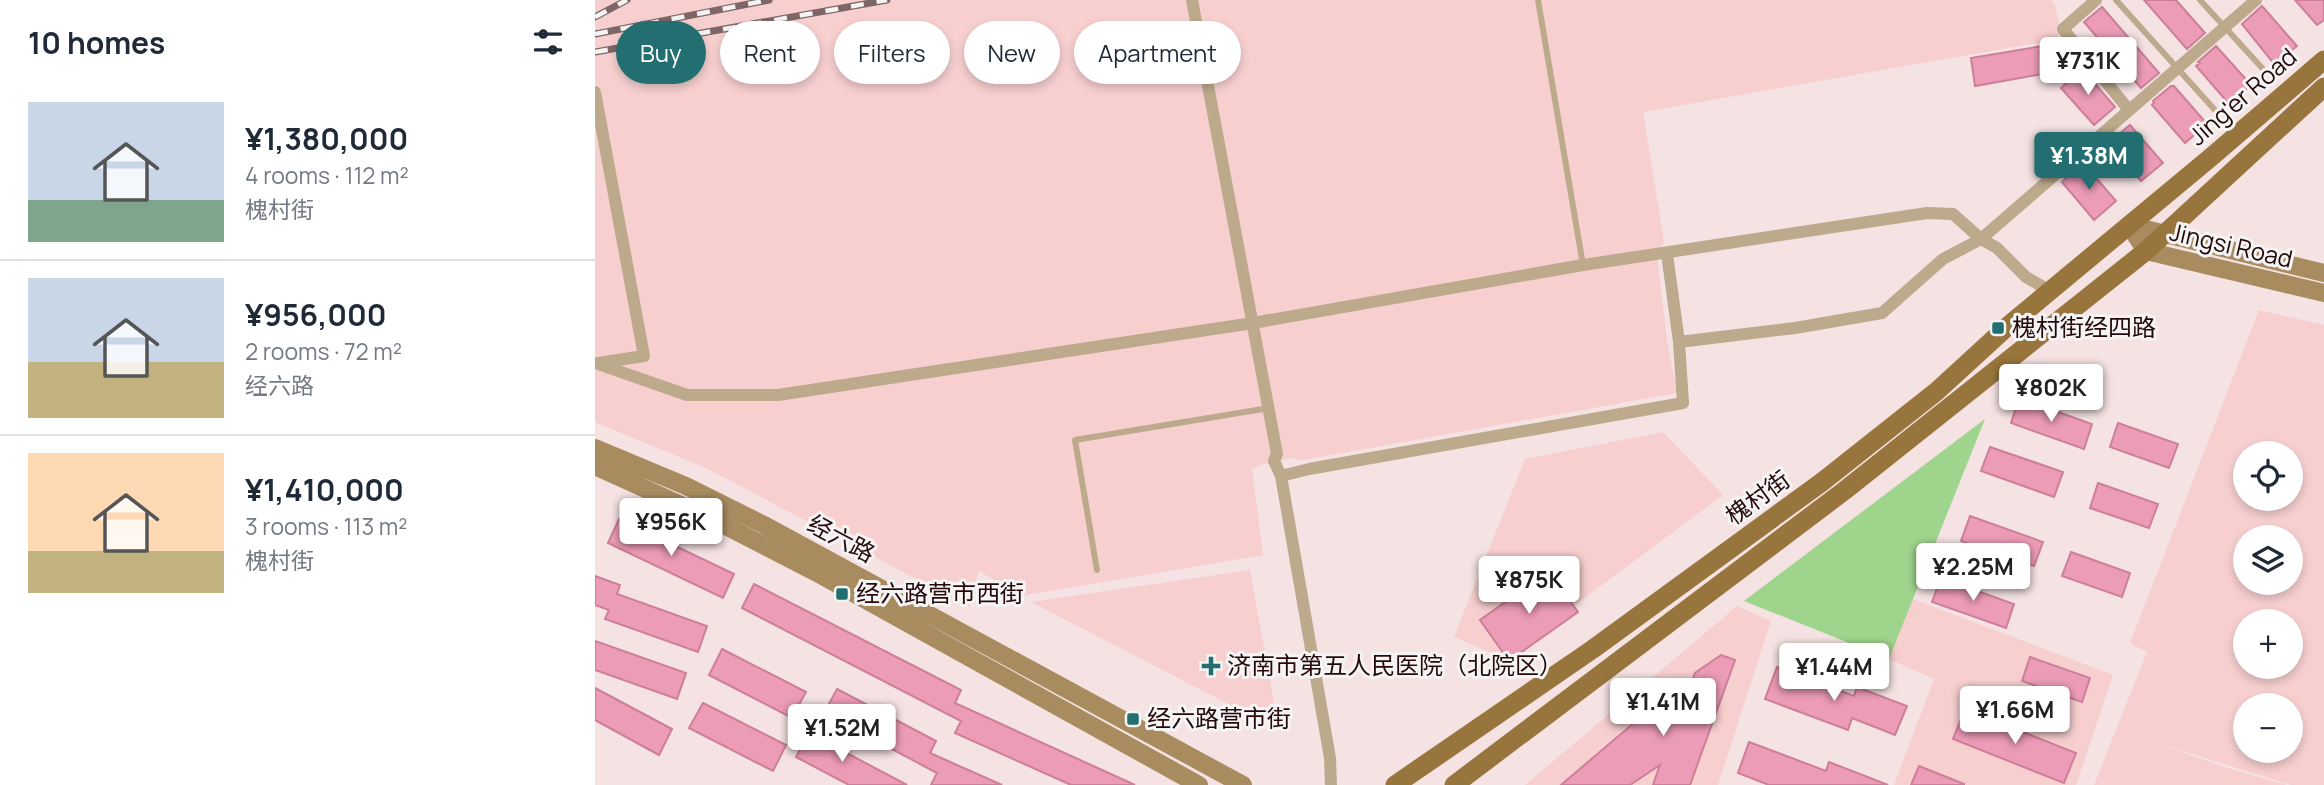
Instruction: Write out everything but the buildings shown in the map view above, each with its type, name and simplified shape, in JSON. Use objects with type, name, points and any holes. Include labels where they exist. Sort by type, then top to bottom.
[{"type":"main road","name":"Jing'er Road","points":[[2129,225],[2324,60]]},
{"type":"main road","name":"Jing'er Road","points":[[2146,251],[2324,86]]},
{"type":"main road","name":"Jingsi Road","points":[[2129,225],[2324,273]]},
{"type":"main road","name":"Jingsi Road","points":[[2129,225],[2146,251],[2324,293]]},
{"type":"main road","name":"槐村街","points":[[1395,785],[1593,649],[1822,482],[1937,391],[2009,324],[2129,225]]},
{"type":"main road","name":"槐村街","points":[[1454,785],[1844,491],[2146,251]]},
{"type":"main road","name":"经六路","points":[[595,448],[686,486],[764,525],[1243,785]]},
{"type":"main road","name":"经六路","points":[[595,466],[716,521],[817,573],[1199,785]]},
{"type":"street","points":[[1192,0],[1269,408],[1277,454],[1274,461],[1281,476],[1330,758],[1331,785]]},
{"type":"street","points":[[2097,0],[2063,29],[2129,110]]},
{"type":"street","points":[[1679,342],[1795,328],[1882,313],[1943,259],[1981,239],[2256,0]]},
{"type":"street","points":[[595,92],[644,356],[596,363]]},
{"type":"street","points":[[596,363],[687,395],[778,394],[1253,323],[1583,265],[1927,213],[1954,214],[1981,239],[1997,248],[2026,277],[2050,291]]},
{"type":"street","points":[[1281,476],[1682,403],[1679,342],[1667,254]]},
{"type":"lane","points":[[1538,0],[1583,265]]},
{"type":"lane","points":[[2116,0],[2214,109]]},
{"type":"lane","points":[[2200,0],[2263,69]]},
{"type":"lane","points":[[1097,570],[1075,440],[1269,408]]},
{"type":"shaded area","points":[[595,0],[2050,0],[2055,5],[2061,32],[2054,40],[1643,112],[1664,242],[1657,255],[1667,340],[1677,393],[1303,460],[1291,458],[1260,465],[1252,469],[1263,555],[1020,596],[979,571],[969,607],[708,469],[595,422]]},
{"type":"shaded area","points":[[2259,310],[2324,325],[2324,785],[2291,785],[2157,743],[2224,767],[2287,785],[2094,785],[2147,652],[2130,643]]},
{"type":"shaded area","points":[[1663,432],[1723,495],[1504,658],[1454,637],[1525,459]]},
{"type":"shaded area","name":"济南市第五人民医院（北院区）","points":[[1250,570],[1279,730],[1031,602]]},
{"type":"shaded area","points":[[1913,599],[2113,675],[2076,785],[1894,785],[1934,679],[1889,659]]},
{"type":"shaded area","points":[[1737,606],[1771,621],[1718,785],[1525,785]]},
{"type":"green space","points":[[1985,419],[1889,659],[1744,601]]},
{"type":"railway","points":[[595,17],[627,0]]},
{"type":"railway","points":[[595,34],[769,0]]},
{"type":"railway","points":[[595,52],[887,0]]},
{"type":"place","name":"槐村街经四路","points":[[1998,328]]},
{"type":"place","name":"经六路营市西街","points":[[842,594]]},
{"type":"place","name":"济南市第五人民医院（北院区）","points":[[1211,666]]},
{"type":"place","name":"经六路营市街","points":[[1133,719]]}]
